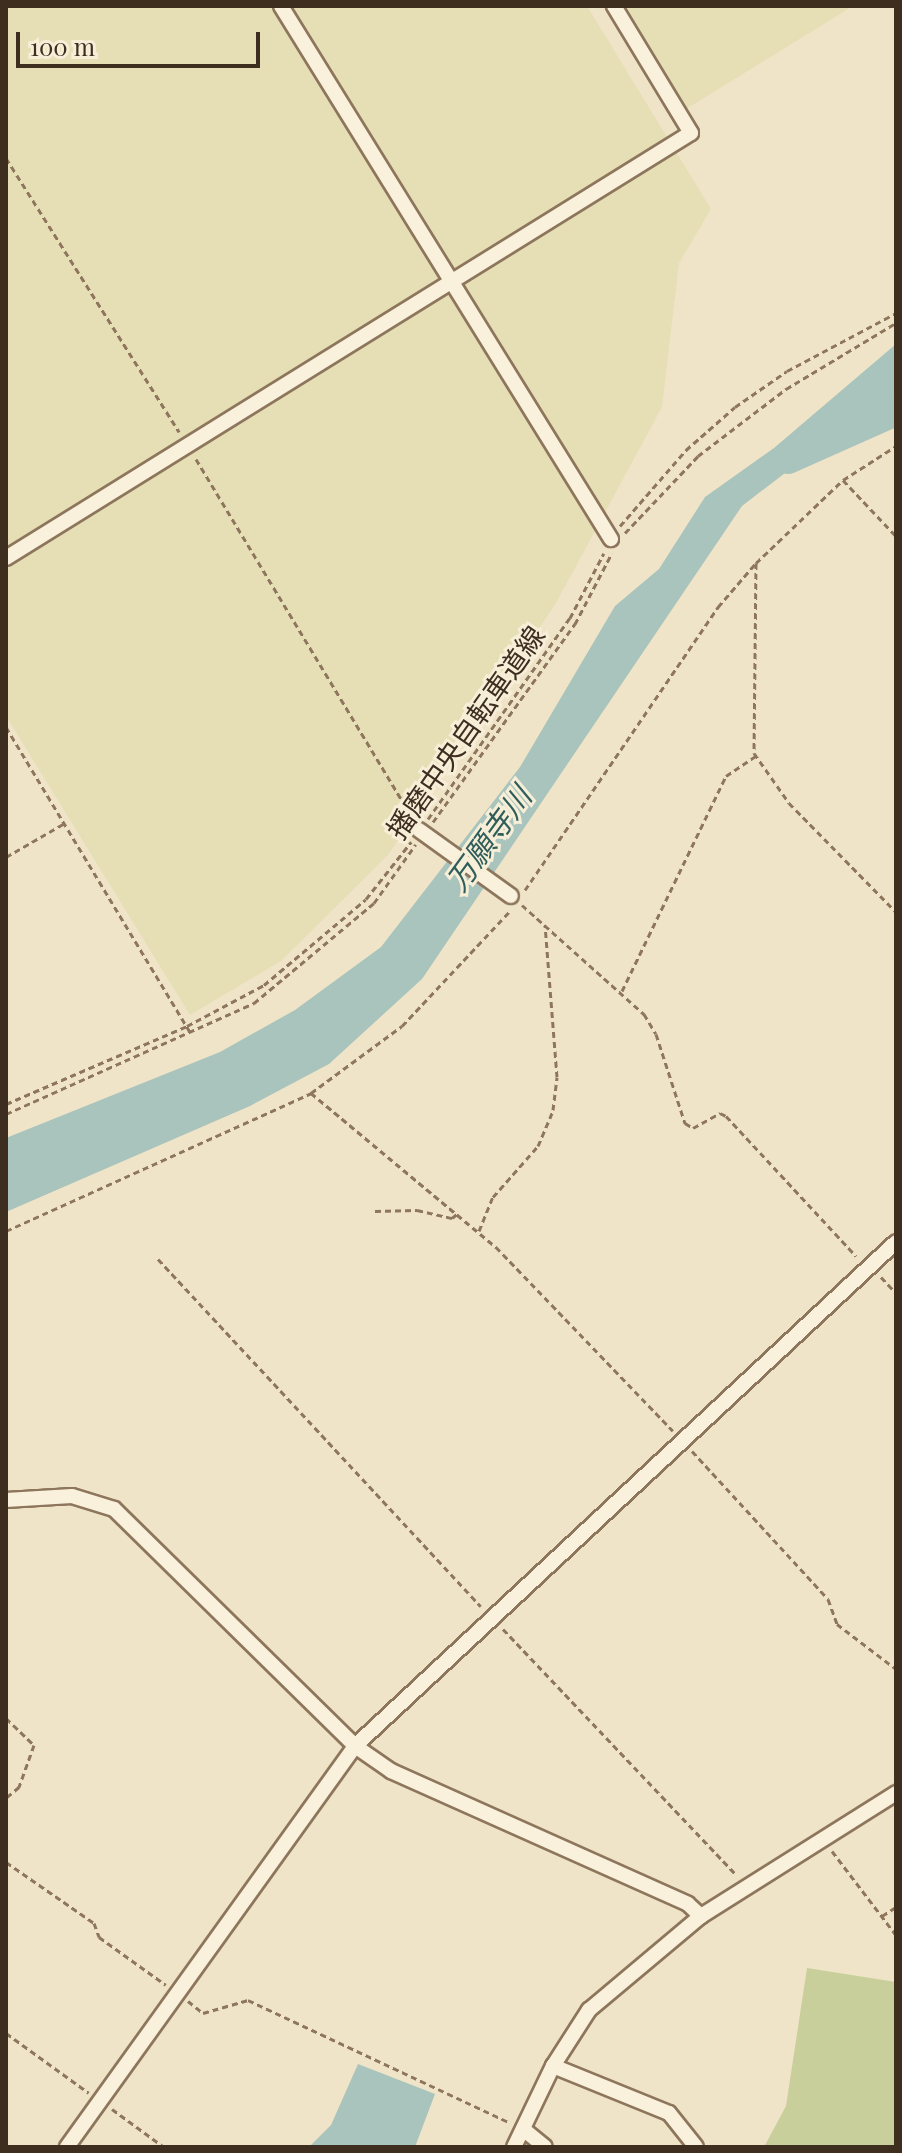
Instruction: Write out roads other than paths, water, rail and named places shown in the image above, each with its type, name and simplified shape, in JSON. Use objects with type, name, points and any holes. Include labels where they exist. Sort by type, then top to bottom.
[{"type":"street","points":[[281,6],[449,282],[616,540]]},
{"type":"street","points":[[6,558],[189,448],[449,282],[691,133],[614,6]]},
{"type":"street","points":[[424,835],[511,896]]},
{"type":"street","points":[[67,2147],[355,1746],[896,1242]]},
{"type":"street","points":[[6,1500],[72,1496],[114,1509],[355,1746],[391,1771],[688,1904],[701,1916]]},
{"type":"street","points":[[514,2147],[553,2066],[589,2010],[701,1916],[825,1841],[896,1793]]},
{"type":"street","points":[[553,2066],[669,2113],[696,2147]]},
{"type":"street","points":[[523,2129],[545,2147]]},
{"type":"water","points":[[896,344],[896,418],[841,430],[742,506],[422,979],[329,1064],[250,1106],[6,1212],[6,1138],[220,1052],[295,1010],[381,947],[520,767],[615,606],[659,569],[705,497],[774,448]]},
{"type":"water","points":[[358,2064],[435,2094],[415,2147],[309,2147],[331,2125]]},
{"type":"waterway","name":"万願寺川","points":[[788,459],[896,411]]}]
